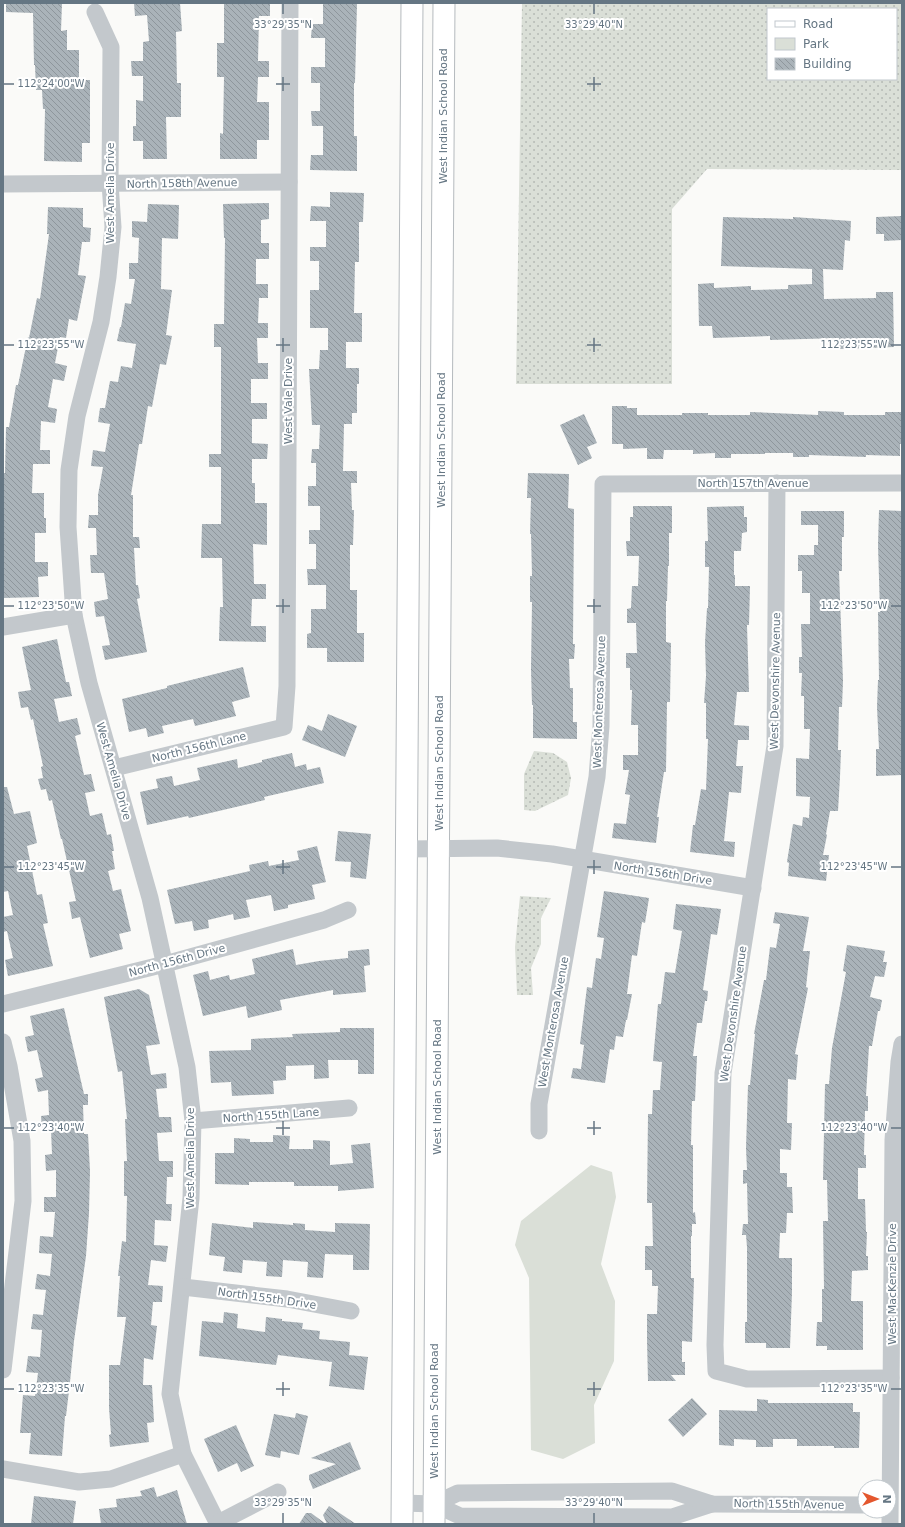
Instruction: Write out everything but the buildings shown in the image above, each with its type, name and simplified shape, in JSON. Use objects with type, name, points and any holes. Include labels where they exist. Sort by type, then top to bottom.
[{"type":"main road","points":[[402,1524],[412,3]]},
{"type":"main road","name":"West Indian School Road","points":[[434,1514],[444,3]]},
{"type":"street","name":"West Vale Drive","points":[[284,726],[287,686],[290,3]]},
{"type":"street","name":"West Amelia Drive","points":[[95,12],[110,47],[110,184],[113,227],[107,285],[101,322],[77,416],[70,470],[68,527],[74,615],[90,683],[150,898],[187,1067],[193,1121],[192,1198],[170,1394],[182,1454],[218,1523]]},
{"type":"street","name":"North 158th Avenue","points":[[3,184],[289,182]]},
{"type":"street","name":"West Devonshire Avenue","points":[[777,483],[775,746],[723,1073],[715,1345],[716,1371],[747,1379],[891,1378]]},
{"type":"street","name":"North 157th Avenue","points":[[603,484],[902,483]]},
{"type":"street","name":"West Monterosa Avenue","points":[[539,1131],[539,1104],[597,777],[600,745],[603,484]]},
{"type":"street","points":[[3,627],[74,615]]},
{"type":"street","name":"North 156th Lane","points":[[114,768],[284,726]]},
{"type":"street","name":"North 156th Drive","points":[[406,849],[497,848],[552,854],[753,888]]},
{"type":"street","name":"North 156th Drive","points":[[3,1004],[165,964],[324,920],[348,910]]},
{"type":"street","points":[[3,1042],[9,1066],[22,1141],[23,1193],[3,1370]]},
{"type":"street","name":"West MacKenzie Drive","points":[[893,1479],[891,1378],[899,1062],[902,1044]]},
{"type":"street","name":"North 155th Lane","points":[[193,1121],[349,1108]]},
{"type":"street","name":"North 155th Drive","points":[[183,1287],[287,1299],[351,1311]]},
{"type":"street","points":[[3,1469],[79,1482],[103,1480],[110,1479],[182,1454]]},
{"type":"street","name":"North 155th Avenue","points":[[434,1514],[458,1493],[672,1491],[712,1504],[857,1505]]},
{"type":"street","points":[[218,1523],[278,1492]]},
{"type":"street","name":"North 155th Avenue","points":[[402,1503],[434,1514],[460,1516],[672,1517],[712,1504]]},
{"type":"green space","points":[[522,3],[902,3],[902,170],[707,169],[672,209],[672,384],[516,384]]},
{"type":"green space","points":[[534,751],[553,753],[567,762],[571,778],[568,795],[535,811],[524,810],[524,774]]},
{"type":"green space","points":[[520,896],[551,898],[541,918],[541,944],[531,968],[533,995],[517,995],[515,947]]},
{"type":"green space","points":[[591,1165],[612,1172],[616,1197],[601,1264],[615,1301],[614,1361],[594,1405],[595,1443],[563,1459],[531,1450],[529,1278],[515,1245],[521,1221]]}]
